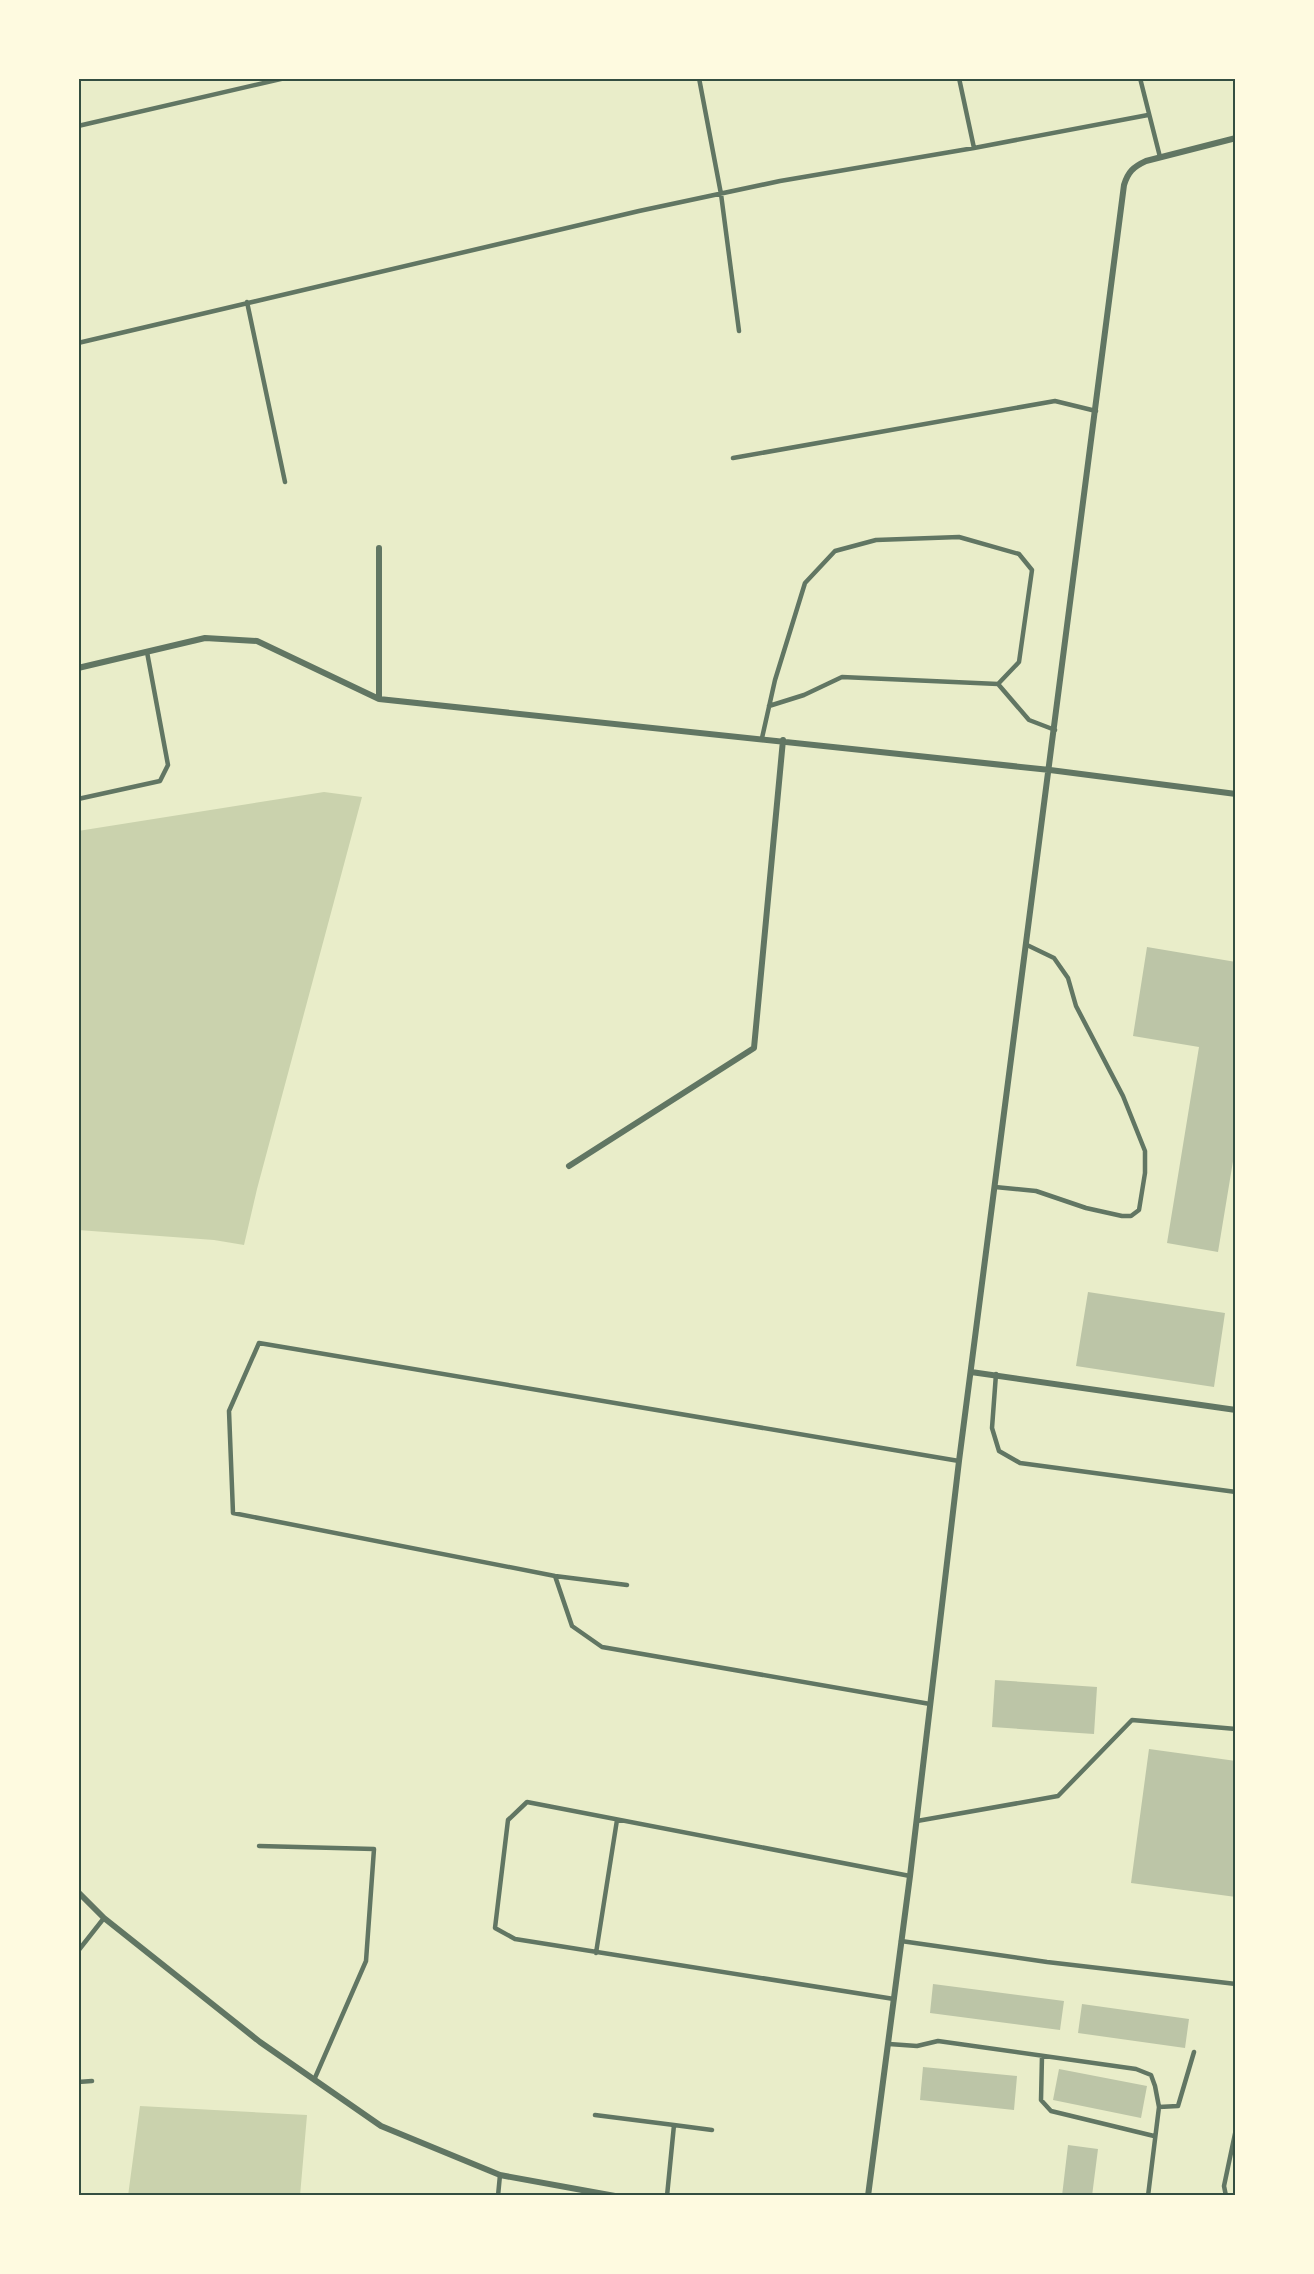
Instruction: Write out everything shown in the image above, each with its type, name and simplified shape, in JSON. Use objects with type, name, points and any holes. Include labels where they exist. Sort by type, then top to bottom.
[{"type":"street","points":[[868,2196],[910,1876],[958,1461],[1050,770],[1124,185],[1128,174],[1134,167],[1160,157],[1236,138]]},
{"type":"street","points":[[379,548],[379,699]]},
{"type":"street","points":[[78,668],[206,638],[258,641],[379,699],[783,740],[1050,770],[1236,794]]},
{"type":"street","points":[[569,1166],[754,1048],[783,740]]},
{"type":"street","points":[[971,1372],[1236,1410]]},
{"type":"street","points":[[78,1892],[104,1918],[260,2042],[381,2126],[500,2175],[615,2196]]},
{"type":"lane","points":[[78,126],[285,78]]},
{"type":"lane","points":[[699,78],[721,194],[739,331]]},
{"type":"lane","points":[[958,78],[974,148]]},
{"type":"lane","points":[[1140,78],[1160,157]]},
{"type":"lane","points":[[78,343],[247,302],[780,181],[1148,115]]},
{"type":"lane","points":[[247,302],[285,483]]},
{"type":"lane","points":[[733,458],[1055,401],[1096,411]]},
{"type":"lane","points":[[762,738],[805,583],[835,551],[876,540],[958,537],[1019,554],[1032,570],[1019,662],[998,684]]},
{"type":"lane","points":[[78,799],[160,782],[168,765],[147,652]]},
{"type":"lane","points":[[770,706],[804,695],[842,677],[998,684],[1029,720],[1055,730]]},
{"type":"lane","points":[[995,1187],[1036,1191],[1086,1208],[1131,1216],[1139,1210],[1145,1173],[1145,1151],[1124,1096],[1076,1006],[1068,978],[1054,958],[1027,945]]},
{"type":"lane","points":[[627,1585],[555,1576],[233,1513],[229,1410],[258,1343],[958,1461]]},
{"type":"lane","points":[[996,1374],[992,1428],[999,1451],[1020,1463],[1236,1492]]},
{"type":"lane","points":[[555,1576],[572,1626],[603,1647],[930,1704]]},
{"type":"lane","points":[[916,1821],[1058,1797],[1132,1720],[1236,1730]]},
{"type":"lane","points":[[894,2000],[516,1939],[495,1928],[508,1820],[527,1802],[910,1876]]},
{"type":"lane","points":[[596,1953],[617,1820]]},
{"type":"lane","points":[[258,1846],[374,1849],[366,1961],[314,2080]]},
{"type":"lane","points":[[78,1951],[104,1918]]},
{"type":"lane","points":[[901,1941],[1047,1962],[1236,1984]]},
{"type":"lane","points":[[889,2044],[916,2046],[938,2041],[1136,2069],[1151,2075],[1159,2107],[1148,2196]]},
{"type":"lane","points":[[1159,2107],[1178,2106],[1194,2052]]},
{"type":"lane","points":[[1042,2056],[1041,2100],[1051,2111],[1154,2136]]},
{"type":"lane","points":[[78,2082],[92,2081]]},
{"type":"lane","points":[[596,2115],[712,2130]]},
{"type":"lane","points":[[667,2196],[674,2125]]},
{"type":"lane","points":[[1226,2196],[1224,2186],[1236,2129]]},
{"type":"lane","points":[[498,2196],[500,2175]]},
{"type":"green space","points":[[324,792],[362,797],[244,1245],[214,1240],[78,1230],[78,831]]},
{"type":"green space","points":[[140,2106],[307,2115],[300,2196],[128,2196]]},
{"type":"building","points":[[1147,947],[1236,962],[1236,1143],[1218,1252],[1167,1243],[1199,1047],[1133,1036]]},
{"type":"building","points":[[1088,1292],[1225,1313],[1214,1387],[1076,1366]]},
{"type":"building","points":[[995,1680],[1097,1687],[1094,1734],[992,1727]]},
{"type":"building","points":[[1149,1749],[1236,1761],[1236,1897],[1131,1883]]},
{"type":"building","points":[[933,1984],[1064,2001],[1060,2030],[930,2013]]},
{"type":"building","points":[[1082,2004],[1189,2019],[1185,2048],[1078,2033]]},
{"type":"building","points":[[923,2067],[1017,2076],[1014,2110],[920,2100]]},
{"type":"building","points":[[1059,2069],[1147,2086],[1141,2118],[1053,2100]]},
{"type":"building","points":[[1068,2145],[1098,2149],[1092,2196],[1062,2196]]}]
